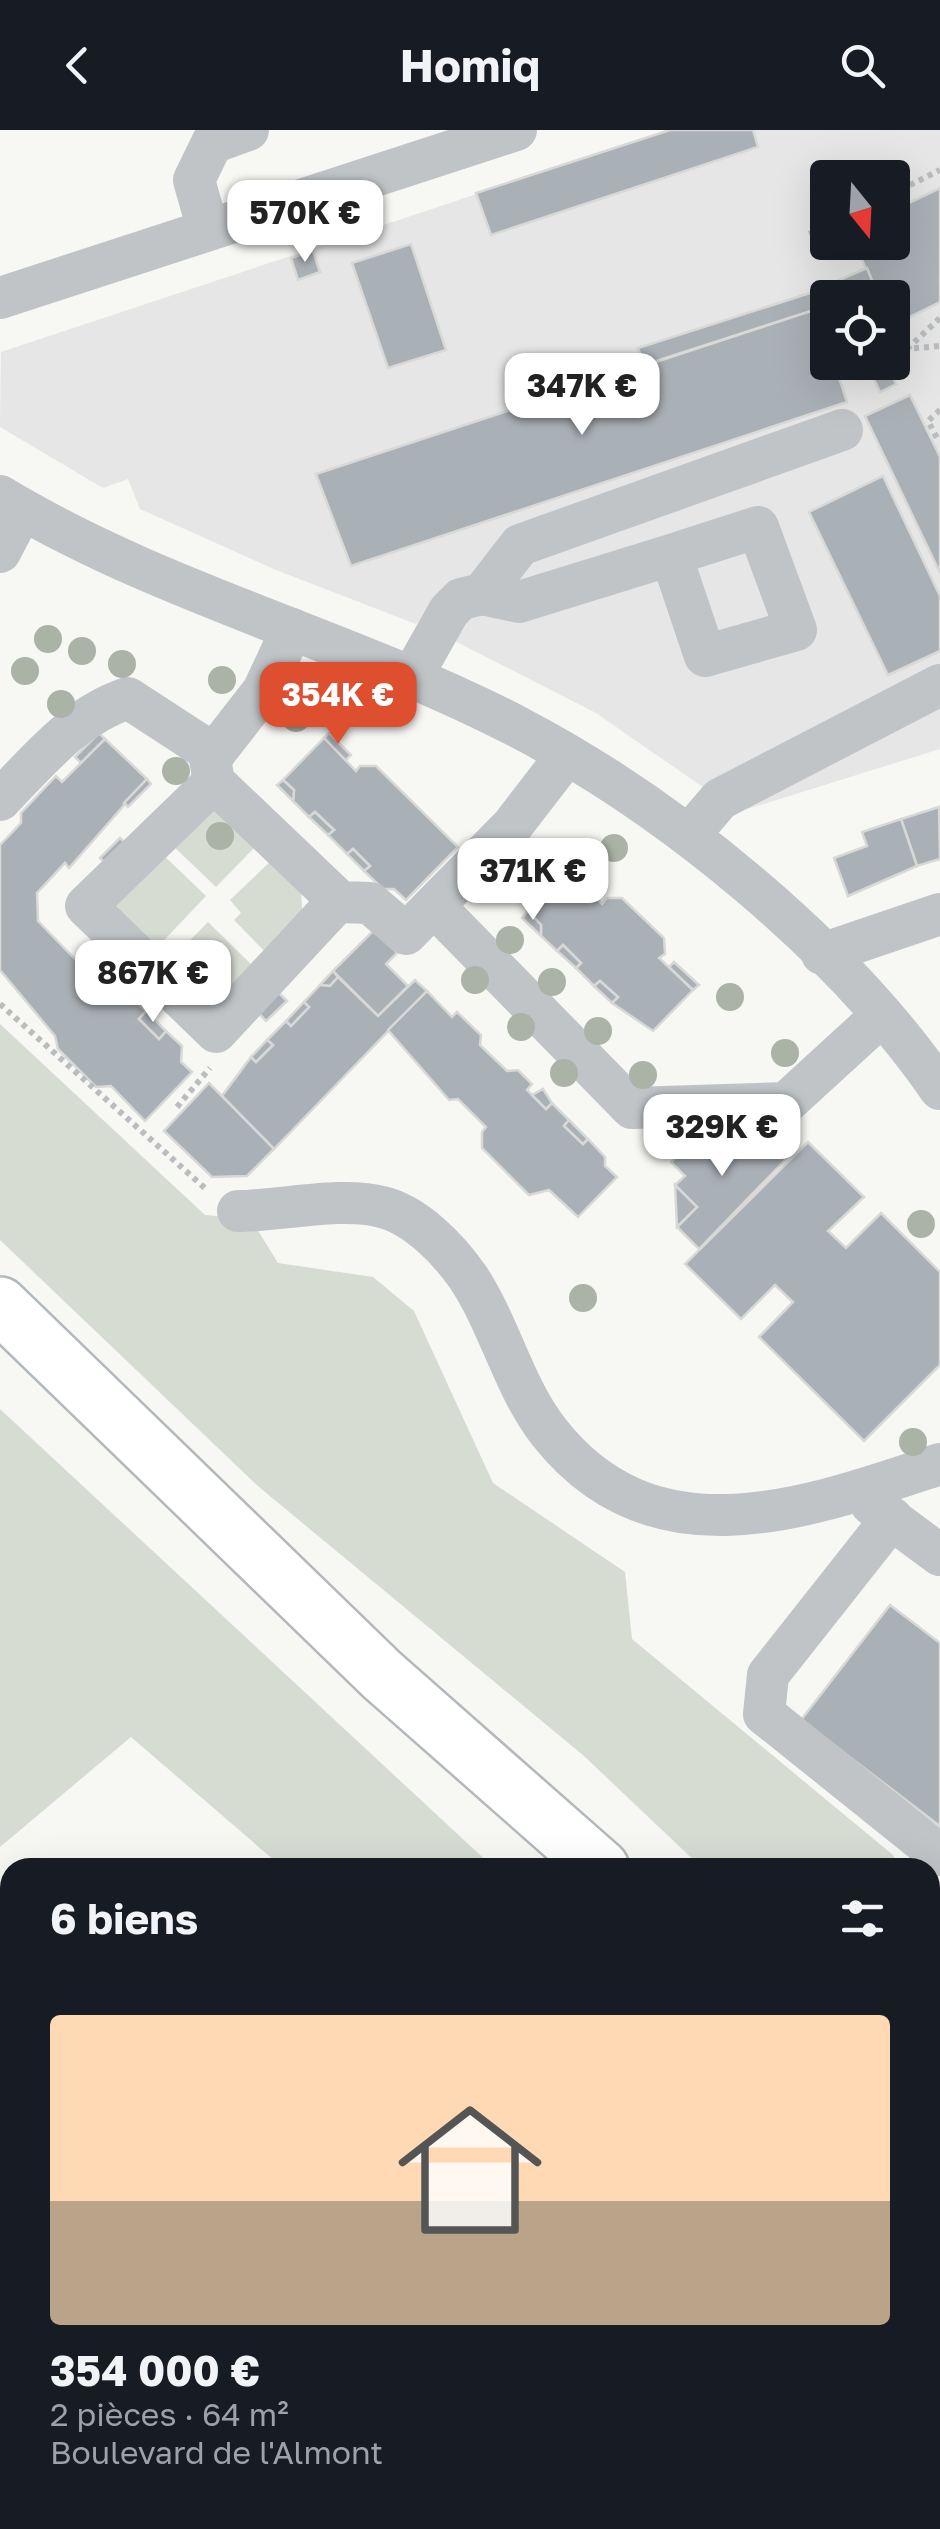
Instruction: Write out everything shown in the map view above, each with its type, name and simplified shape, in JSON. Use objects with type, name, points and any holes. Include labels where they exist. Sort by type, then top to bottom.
[{"type":"main road","points":[[0,1305],[382,1675],[590,1858]]},
{"type":"main road","points":[[0,1344],[384,1714],[542,1858]]},
{"type":"street","points":[[208,230],[194,180],[212,142],[248,130]]},
{"type":"street","points":[[0,298],[489,134]]},
{"type":"street","points":[[482,594],[520,545],[842,430]]},
{"type":"street","points":[[0,552],[11,503],[517,727],[689,835],[822,954],[881,1016],[940,1089]]},
{"type":"street","points":[[410,680],[449,611],[461,599],[482,594],[519,602],[671,555]]},
{"type":"street","points":[[292,630],[263,691],[214,768],[86,906],[216,1032],[338,901]]},
{"type":"street","points":[[689,835],[720,799],[940,686]]},
{"type":"street","points":[[0,800],[78,722],[101,707],[128,698],[214,768],[338,901],[370,903],[406,934],[512,826],[566,756]]},
{"type":"street","points":[[434,906],[632,1108],[786,1103],[881,1016]]},
{"type":"street","points":[[822,954],[940,914]]},
{"type":"street","points":[[238,1211],[382,1207],[445,1244],[484,1302],[550,1434],[611,1488],[685,1513],[738,1517],[788,1511],[940,1464]]},
{"type":"street","points":[[854,1492],[940,1555]]},
{"type":"street","points":[[892,1518],[768,1674],[764,1714],[940,1855]]},
{"type":"path","points":[[910,185],[940,170]]},
{"type":"path","points":[[910,346],[940,318]]},
{"type":"path","points":[[910,350],[940,346]]},
{"type":"path","points":[[940,410],[928,421],[936,438],[940,436]]},
{"type":"path","points":[[0,1004],[196,1183],[238,1211]]},
{"type":"shaded area","points":[[670,130],[940,130],[940,749],[744,810],[720,799],[596,713],[447,637],[435,606],[416,624],[276,570],[140,509],[128,479],[103,488],[0,427],[1,352]]},
{"type":"shaded area","points":[[213,794],[261,841],[216,887],[168,841]]},
{"type":"shaded area","points":[[157,849],[206,896],[149,956],[99,908]]},
{"type":"shaded area","points":[[274,858],[301,886],[303,929],[272,959],[234,920],[241,913],[230,900]]},
{"type":"shaded area","points":[[208,922],[260,973],[215,1019],[163,968]]},
{"type":"shaded area","points":[[0,1024],[205,1215],[251,1219],[278,1263],[373,1277],[414,1311],[493,1483],[625,1572],[632,1639],[894,1858],[692,1858],[584,1756],[259,1487],[0,1240]]},
{"type":"shaded area","points":[[0,1409],[483,1858],[272,1858],[131,1737],[0,1847]]},
{"type":"building","points":[[670,130],[753,130],[758,147],[491,235],[476,193]]},
{"type":"building","points":[[940,188],[940,302],[910,317],[910,280],[871,280],[862,260],[910,260],[910,202]]},
{"type":"building","points":[[411,244],[446,350],[388,368],[352,263]]},
{"type":"building","points":[[313,251],[320,272],[298,280],[291,258]]},
{"type":"building","points":[[867,268],[872,280],[840,280]]},
{"type":"building","points":[[810,293],[810,311],[644,365],[638,348]]},
{"type":"building","points":[[810,311],[810,380],[840,380],[847,402],[351,566],[316,474]]},
{"type":"building","points":[[874,380],[894,380],[896,384],[880,392]]},
{"type":"building","points":[[910,395],[940,457],[940,573],[865,416]]},
{"type":"building","points":[[883,476],[940,596],[940,651],[888,675],[809,512]]},
{"type":"building","points":[[99,733],[105,739],[81,763],[75,757]]},
{"type":"building","points":[[329,733],[351,755],[345,761],[324,738]]},
{"type":"building","points":[[324,738],[356,771],[360,766],[376,766],[458,847],[406,900],[394,889],[383,889],[364,871],[370,866],[353,849],[347,854],[328,835],[334,830],[315,812],[309,817],[293,801],[294,790],[283,780]]},
{"type":"building","points":[[105,739],[147,779],[69,868],[65,863],[37,893],[38,921],[75,959],[90,958],[109,977],[104,984],[122,1002],[129,995],[146,1011],[139,1019],[159,1039],[166,1031],[182,1046],[181,1062],[192,1072],[145,1121],[111,1086],[96,1087],[58,1049],[55,1036],[0,970],[0,845],[21,823],[21,813],[56,776],[62,782]]},
{"type":"building","points":[[147,779],[151,784],[128,807],[124,803]]},
{"type":"building","points":[[283,780],[294,790],[293,801],[277,785]]},
{"type":"building","points":[[939,807],[940,859],[917,866],[901,819]]},
{"type":"building","points":[[315,812],[334,830],[328,835],[309,817]]},
{"type":"building","points":[[901,819],[917,866],[848,896],[834,858],[867,846],[862,832]]},
{"type":"building","points":[[120,838],[133,850],[113,871],[100,858]]},
{"type":"building","points":[[353,849],[370,866],[364,871],[347,854]]},
{"type":"building","points":[[572,866],[597,889],[591,894],[567,871]]},
{"type":"building","points":[[567,871],[602,904],[607,898],[622,898],[664,938],[665,954],[659,958],[693,990],[653,1031],[612,1003],[618,997],[600,981],[594,986],[576,968],[581,963],[563,945],[557,951],[541,936],[541,925],[528,911]]},
{"type":"building","points":[[528,911],[541,925],[541,936],[522,918]]},
{"type":"building","points":[[375,929],[397,953],[386,964],[408,986],[378,1016],[333,971]]},
{"type":"building","points":[[563,945],[581,963],[576,968],[557,951]]},
{"type":"building","points":[[674,962],[699,985],[693,990],[669,967]]},
{"type":"building","points":[[333,971],[338,977],[330,986],[320,985]]},
{"type":"building","points":[[338,977],[378,1016],[415,980],[427,991],[274,1149],[222,1096],[251,1057],[256,1062],[273,1045],[267,1040],[286,1021],[291,1026],[309,1007],[304,1002],[320,985],[330,986]]},
{"type":"building","points":[[600,981],[618,997],[612,1003],[594,986]]},
{"type":"building","points":[[274,988],[287,1001],[266,1021],[254,1008]]},
{"type":"building","points":[[427,991],[452,1017],[457,1012],[481,1035],[480,1045],[507,1071],[518,1070],[532,1084],[527,1090],[546,1109],[552,1103],[569,1120],[564,1126],[583,1144],[588,1139],[605,1157],[605,1166],[617,1177],[578,1217],[549,1190],[529,1195],[482,1148],[486,1127],[458,1099],[449,1100],[388,1030]]},
{"type":"building","points":[[304,1002],[309,1007],[291,1026],[286,1021]]},
{"type":"building","points":[[146,1011],[166,1031],[159,1039],[139,1019]]},
{"type":"building","points":[[267,1040],[273,1045],[256,1062],[251,1057]]},
{"type":"building","points":[[209,1083],[274,1149],[247,1176],[212,1177],[164,1131]]},
{"type":"building","points":[[543,1089],[552,1103],[546,1109],[532,1095]]},
{"type":"building","points":[[569,1120],[588,1139],[583,1144],[564,1126]]},
{"type":"building","points":[[707,1126],[721,1141],[730,1131],[752,1153],[772,1134],[791,1154],[699,1249],[677,1227],[697,1207],[675,1185],[685,1176],[671,1162]]},
{"type":"building","points":[[730,1131],[772,1134],[752,1153]]},
{"type":"building","points":[[808,1142],[864,1197],[828,1231],[846,1248],[881,1213],[940,1272],[940,1365],[864,1441],[759,1337],[793,1302],[775,1285],[741,1319],[685,1264]]},
{"type":"building","points":[[675,1185],[697,1207],[677,1227]]},
{"type":"building","points":[[890,1605],[940,1643],[940,1826],[801,1720]]}]
